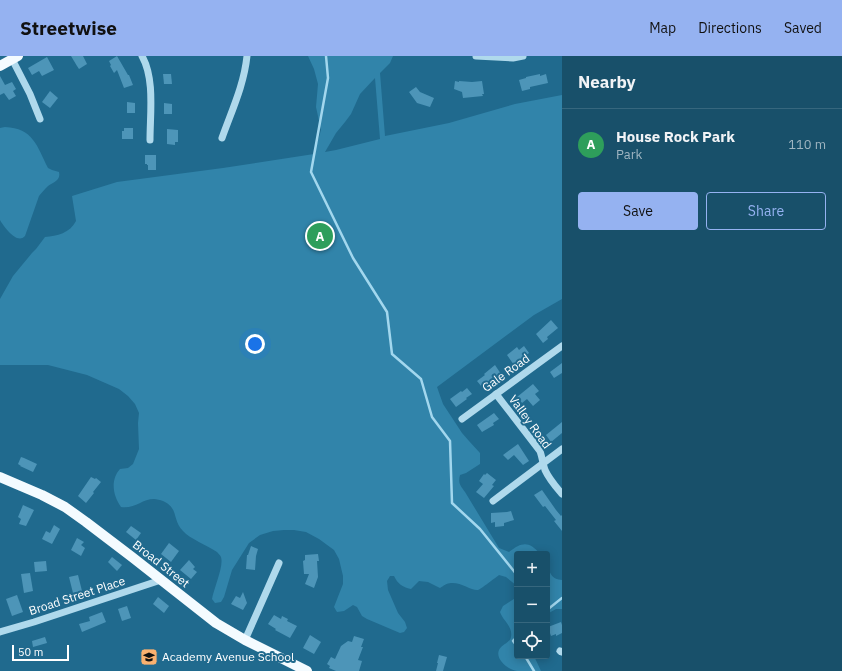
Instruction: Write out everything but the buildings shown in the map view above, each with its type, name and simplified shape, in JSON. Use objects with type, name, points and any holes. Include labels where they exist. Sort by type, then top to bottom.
[{"type":"main road","points":[[0,66],[15,58]]},
{"type":"main road","name":"Broad Street","points":[[0,477],[42,495],[65,507],[97,530],[216,623],[245,640],[307,671]]},
{"type":"street","points":[[142,56],[150,78],[150,140]]},
{"type":"street","points":[[222,138],[239,95],[247,56]]},
{"type":"street","points":[[476,56],[513,58],[523,56]]},
{"type":"street","points":[[15,58],[40,118]]},
{"type":"street","name":"Gale Road","points":[[462,419],[562,346]]},
{"type":"street","name":"Valley Road","points":[[496,394],[540,451],[548,476],[562,494]]},
{"type":"street","points":[[543,463],[562,449]]},
{"type":"street","name":"Valley Road","points":[[493,501],[543,463]]},
{"type":"street","points":[[245,640],[279,563]]},
{"type":"street","name":"Broad Street Place","points":[[0,632],[161,580]]},
{"type":"shaded area","points":[[308,56],[393,56],[390,63],[380,73],[385,136],[449,123],[515,104],[562,95],[562,299],[534,315],[437,387],[443,404],[462,433],[480,453],[480,464],[460,475],[459,482],[461,486],[499,548],[509,552],[518,546],[525,544],[537,551],[514,551],[514,584],[506,577],[499,575],[478,590],[455,583],[445,585],[440,588],[428,582],[419,581],[411,589],[401,585],[394,576],[390,576],[387,581],[388,590],[398,613],[405,622],[407,628],[404,632],[400,633],[367,619],[362,616],[357,607],[353,605],[344,611],[337,612],[334,607],[343,584],[343,576],[339,559],[334,550],[319,539],[306,532],[294,530],[273,531],[260,535],[249,543],[232,570],[224,597],[221,602],[215,603],[212,599],[222,561],[218,553],[186,534],[177,523],[171,507],[163,501],[150,499],[130,507],[121,507],[118,503],[114,488],[115,478],[120,469],[128,468],[133,464],[139,449],[139,413],[135,404],[128,396],[119,389],[87,375],[48,365],[0,365],[0,299],[13,276],[45,237],[54,236],[67,231],[76,221],[72,196],[117,182],[314,154],[321,130],[316,107],[318,84],[314,69]],"holes":[[[375,78],[380,139],[325,152],[336,133],[351,114],[360,94]]]},
{"type":"shaded area","points":[[0,128],[14,128],[28,135],[37,146],[48,168],[59,172],[58,179],[48,186],[39,196],[25,236],[22,238],[15,237],[11,234],[0,220]]},
{"type":"shaded area","points":[[550,572],[556,579],[562,580],[562,609],[556,609],[550,612]]},
{"type":"shaded area","points":[[514,599],[514,659],[535,659],[541,671],[517,671],[510,669],[503,664],[498,653],[502,646],[509,641],[511,637],[511,630],[500,612],[503,606]]},
{"type":"waterway","points":[[326,56],[328,78],[311,172],[353,258],[387,312],[392,354],[421,379],[432,417],[450,441],[452,503],[480,529],[514,571]]},
{"type":"waterway","points":[[550,608],[562,598]]},
{"type":"waterway","points":[[527,659],[534,671]]},
{"type":"place","name":"House Rock Park","points":[[320,236]]},
{"type":"place","name":"Academy Avenue School","points":[[149,657]]}]
